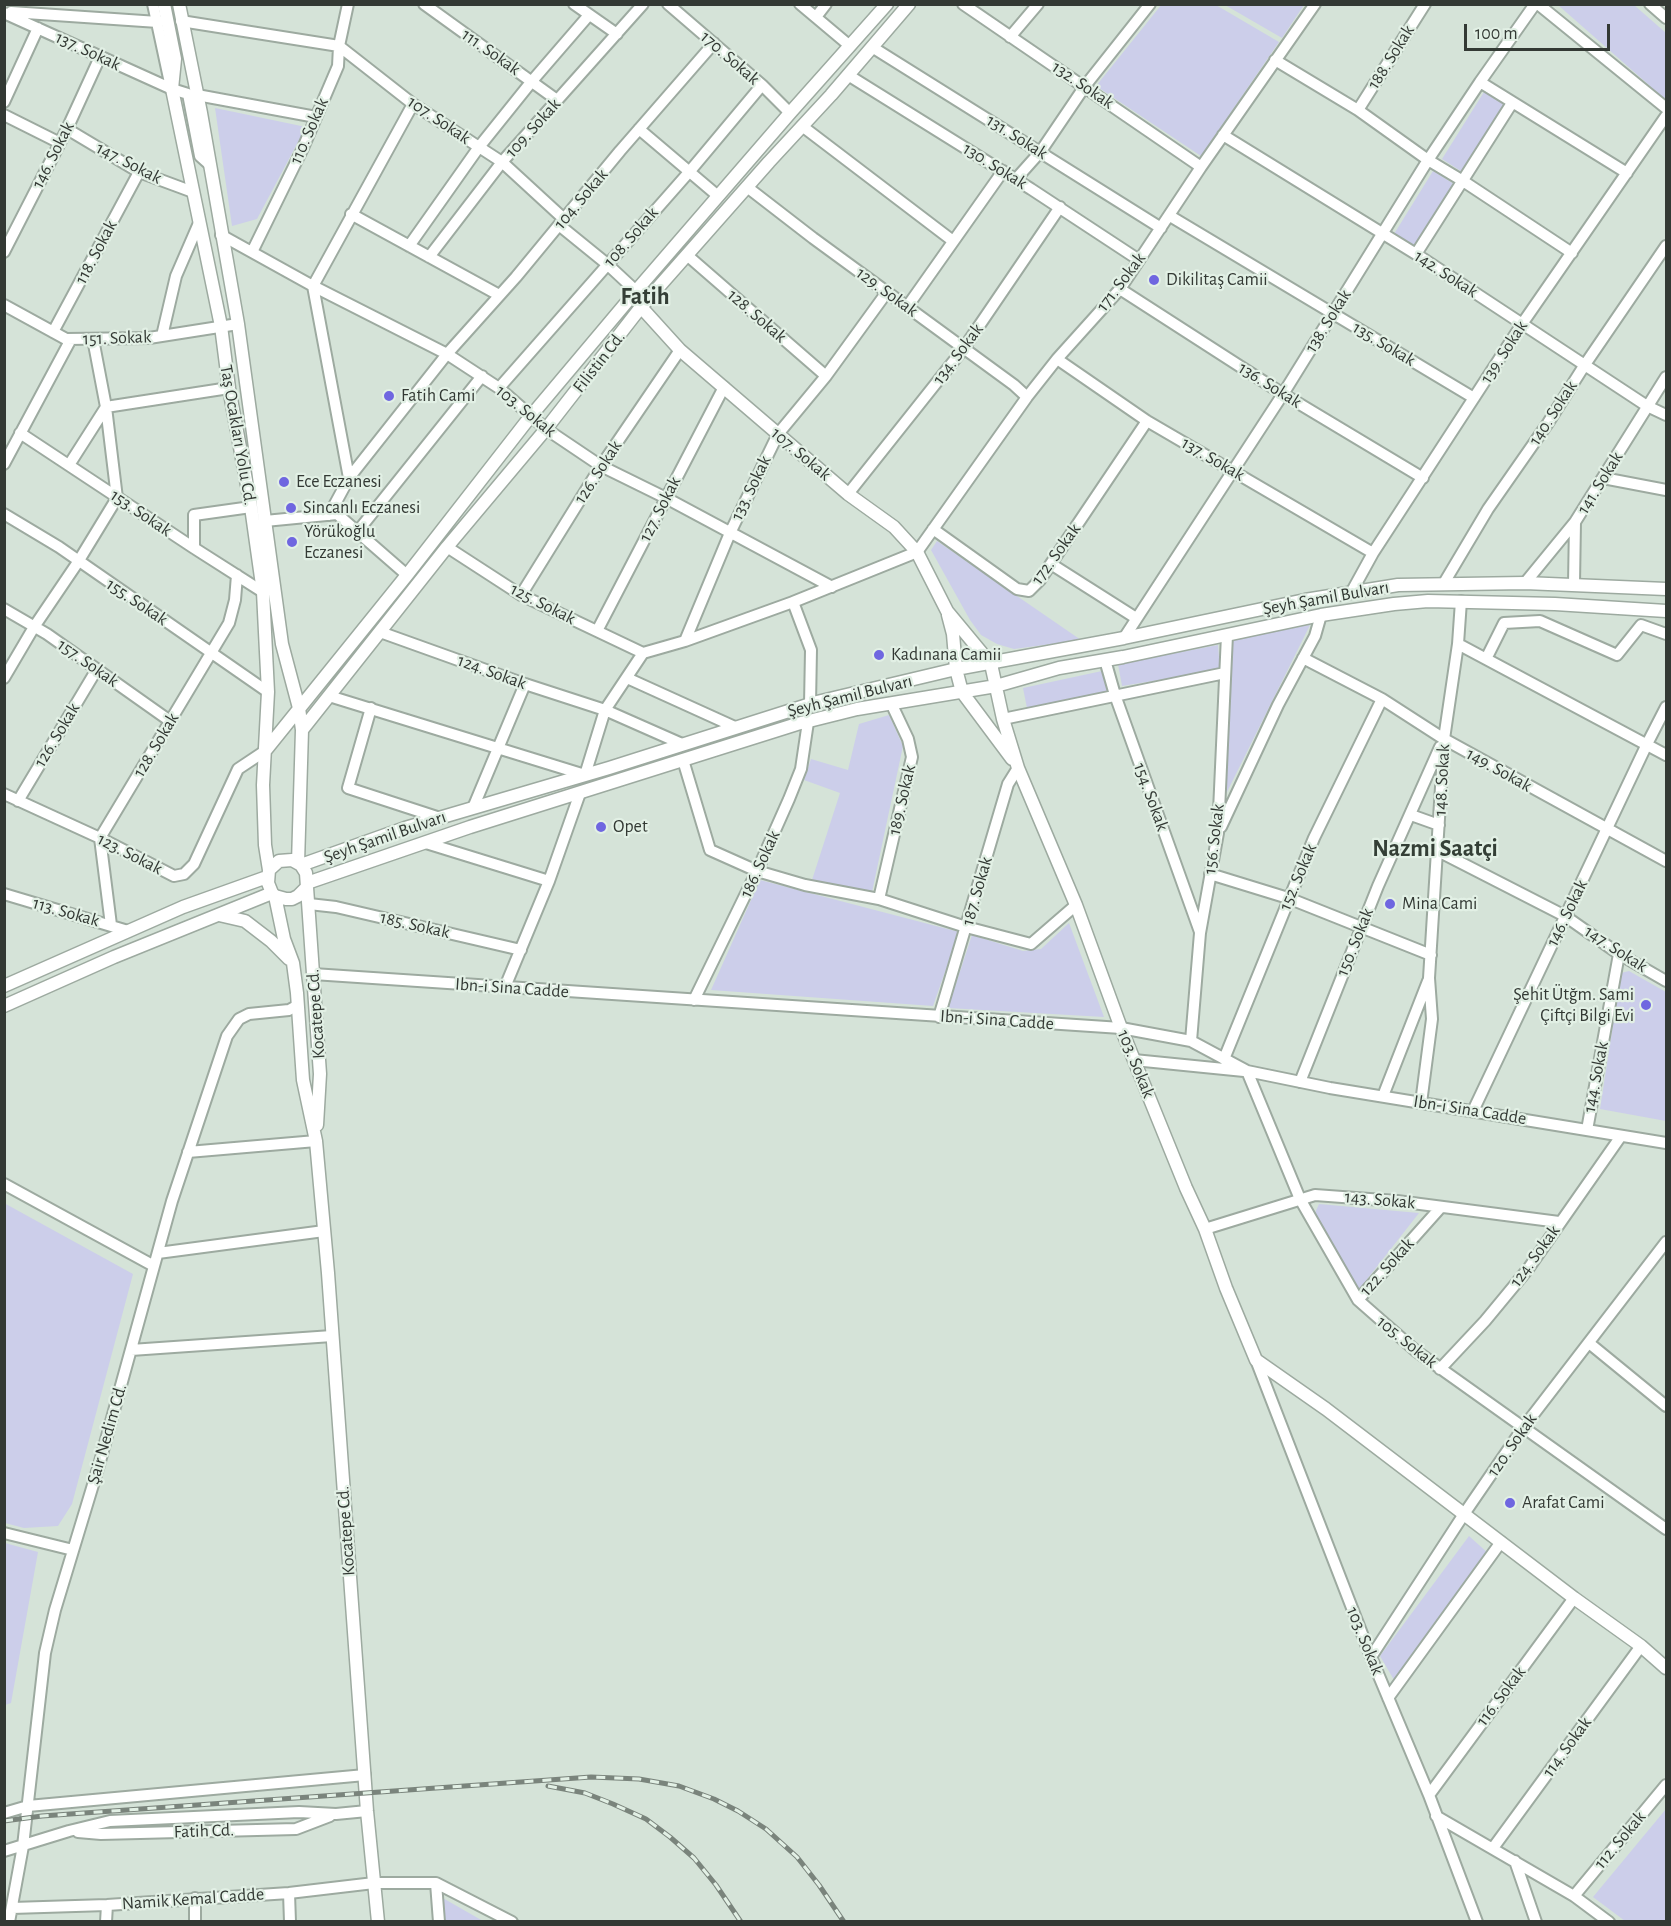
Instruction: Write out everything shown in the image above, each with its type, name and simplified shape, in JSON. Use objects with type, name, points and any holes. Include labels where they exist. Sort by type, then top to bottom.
[{"type":"main road","name":"Taş Ocakları Yolu Cd.","points":[[164,4],[175,59],[171,89],[220,326],[263,592],[268,692],[263,784],[268,873]]},
{"type":"main road","name":"Taş Ocakları Yolu Cd.","points":[[178,4],[197,95],[238,324],[282,644],[299,708],[302,730],[300,864]]},
{"type":"main road","name":"Filistin Cd.","points":[[265,751],[407,575],[530,417],[718,196],[887,4]]},
{"type":"main road","name":"Filistin Cd.","points":[[302,730],[447,548],[546,429],[641,307],[909,4]]},
{"type":"main road","points":[[636,291],[641,307]]},
{"type":"main road","name":"107. Sokak","points":[[641,307],[680,350],[848,494],[894,527],[917,552],[947,611]]},
{"type":"main road","name":"Şeyh Şamil Bulvarı","points":[[4,986],[183,907],[268,873],[273,865],[285,859],[300,864],[405,828],[585,775],[810,704],[956,669],[1351,592],[1398,585],[1525,583],[1666,589]]},
{"type":"main road","name":"Şeyh Şamil Bulvarı","points":[[4,1006],[114,957],[274,894],[292,899],[298,896],[307,885],[470,827],[683,760],[857,709],[996,686],[1059,668],[1321,615],[1394,604],[1461,601],[1666,611]]},
{"type":"main road","points":[[947,611],[991,664]]},
{"type":"main road","name":"103. Sokak","points":[[947,611],[962,692],[1018,768]]},
{"type":"main road","name":"103. Sokak","points":[[991,664],[1018,768],[1076,904],[1121,1028],[1205,1229],[1226,1288],[1256,1360]]},
{"type":"main road","points":[[300,864],[306,873],[307,885]]},
{"type":"main road","points":[[268,873],[268,883],[274,894]]},
{"type":"main road","name":"Kocatepe Cd.","points":[[307,885],[320,1074],[316,1141]]},
{"type":"main road","name":"Kocatepe Cd.","points":[[274,894],[284,939],[293,963],[303,1080],[316,1141],[367,1811],[378,1922]]},
{"type":"main road","points":[[219,915],[245,921],[272,941],[293,963]]},
{"type":"main road","points":[[1256,1360],[1326,1409],[1574,1598],[1641,1646],[1666,1668]]},
{"type":"street","points":[[153,4],[171,89]]},
{"type":"street","name":"110. Sokak","points":[[252,252],[338,66],[339,46],[348,4]]},
{"type":"street","name":"111. Sokak","points":[[424,4],[557,100]]},
{"type":"street","points":[[574,4],[617,34]]},
{"type":"street","name":"109. Sokak","points":[[429,257],[502,162],[643,4]]},
{"type":"street","name":"170. Sokak","points":[[668,4],[762,85],[790,113]]},
{"type":"street","points":[[800,4],[850,46]]},
{"type":"street","points":[[816,17],[826,4]]},
{"type":"street","name":"132. Sokak","points":[[963,4],[1202,167]]},
{"type":"street","points":[[1010,37],[1038,4]]},
{"type":"street","points":[[1016,179],[1041,151],[1085,86],[1150,4]]},
{"type":"street","name":"171. Sokak","points":[[917,552],[1057,359],[1119,289],[1315,4]]},
{"type":"street","name":"188. Sokak","points":[[1358,110],[1425,4]]},
{"type":"street","points":[[1536,4],[1666,108]]},
{"type":"street","name":"138. Sokak","points":[[1124,638],[1283,394],[1428,160],[1536,4]]},
{"type":"street","points":[[1650,4],[1666,18]]},
{"type":"street","points":[[4,12],[158,22]]},
{"type":"street","name":"137. Sokak","points":[[4,12],[171,89],[188,94],[200,156],[209,164]]},
{"type":"street","points":[[409,246],[479,147],[589,15]]},
{"type":"street","points":[[181,21],[339,46]]},
{"type":"street","points":[[4,102],[38,28]]},
{"type":"street","name":"104. Sokak","points":[[329,514],[349,478],[447,354],[714,43]]},
{"type":"street","name":"107. Sokak","points":[[339,46],[413,104],[502,162],[636,291]]},
{"type":"street","name":"131. Sokak","points":[[872,47],[1161,228]]},
{"type":"street","name":"146. Sokak","points":[[4,252],[60,143],[100,57]]},
{"type":"street","points":[[1275,60],[1358,110],[1428,160],[1572,253]]},
{"type":"street","name":"130. Sokak","points":[[848,75],[1016,179],[1139,260]]},
{"type":"street","points":[[1480,82],[1627,173]]},
{"type":"street","name":"108. Sokak","points":[[498,388],[690,171],[762,85]]},
{"type":"street","points":[[197,95],[316,117]]},
{"type":"street","points":[[1416,254],[1512,103]]},
{"type":"street","points":[[349,478],[313,286],[413,104]]},
{"type":"street","points":[[4,115],[60,143]]},
{"type":"street","name":"139. Sokak","points":[[1351,592],[1373,553],[1522,324],[1666,117]]},
{"type":"street","points":[[802,126],[953,241]]},
{"type":"street","name":"147. Sokak","points":[[66,129],[139,172],[193,192]]},
{"type":"street","points":[[639,129],[718,196]]},
{"type":"street","name":"142. Sokak","points":[[1223,135],[1416,254],[1647,406],[1666,415]]},
{"type":"street","points":[[907,307],[1003,171]]},
{"type":"street","name":"118. Sokak","points":[[53,332],[139,172]]},
{"type":"street","name":"129. Sokak","points":[[747,187],[1028,397]]},
{"type":"street","name":"134. Sokak","points":[[848,494],[964,348],[1060,207]]},
{"type":"street","points":[[351,214],[500,295]]},
{"type":"street","name":"135. Sokak","points":[[1170,216],[1474,398]]},
{"type":"street","points":[[162,336],[176,276],[199,223]]},
{"type":"street","name":"103. Sokak","points":[[221,235],[313,286],[447,354],[482,376],[530,417],[601,466],[666,498],[832,587]]},
{"type":"street","name":"140. Sokak","points":[[1444,583],[1488,509],[1666,246]]},
{"type":"street","name":"128. Sokak","points":[[688,256],[826,376]]},
{"type":"street","name":"136. Sokak","points":[[1119,289],[1283,394],[1423,478]]},
{"type":"street","name":"133. Sokak","points":[[686,641],[730,533],[778,434],[826,376],[887,292]]},
{"type":"street","name":"151. Sokak","points":[[4,305],[66,339],[162,336],[238,324]]},
{"type":"street","points":[[4,464],[71,339]]},
{"type":"street","points":[[4,678],[117,498],[106,407],[93,339]]},
{"type":"street","name":"126. Sokak","points":[[521,596],[601,466],[680,350]]},
{"type":"street","name":"137. Sokak","points":[[1057,359],[1147,421],[1373,553]]},
{"type":"street","points":[[358,531],[482,376]]},
{"type":"street","name":"141. Sokak","points":[[1525,583],[1575,522],[1666,377]]},
{"type":"street","name":"127. Sokak","points":[[597,632],[723,387]]},
{"type":"street","points":[[69,465],[106,407],[229,388]]},
{"type":"street","name":"172. Sokak","points":[[933,529],[1017,589],[1029,591],[1052,564],[1147,421]]},
{"type":"street","name":"153. Sokak","points":[[20,433],[263,592]]},
{"type":"street","points":[[1604,478],[1666,490]]},
{"type":"street","points":[[194,548],[194,515],[251,507]]},
{"type":"street","name":"155. Sokak","points":[[4,514],[59,547],[268,692]]},
{"type":"street","points":[[265,521],[336,514],[407,575]]},
{"type":"street","points":[[1574,584],[1575,522]]},
{"type":"street","name":"125. Sokak","points":[[447,548],[521,596],[643,653]]},
{"type":"street","points":[[329,696],[585,775],[605,710],[643,653],[686,641],[793,602],[917,552]]},
{"type":"street","points":[[1052,564],[1136,618]]},
{"type":"street","name":"128. Sokak","points":[[100,838],[232,616],[237,575]]},
{"type":"street","name":"148. Sokak","points":[[1421,1102],[1431,1019],[1429,978],[1444,739],[1458,644],[1461,601]]},
{"type":"street","points":[[793,602],[811,650],[810,704]]},
{"type":"street","name":"157. Sokak","points":[[4,609],[97,669],[170,721]]},
{"type":"street","points":[[1218,832],[1278,705],[1315,636],[1321,615]]},
{"type":"street","points":[[1486,659],[1504,623],[1540,621],[1617,655],[1641,625],[1666,634]]},
{"type":"street","name":"124. Sokak","points":[[380,632],[605,710],[682,744]]},
{"type":"street","name":"156. Sokak","points":[[1191,1041],[1200,933],[1218,832],[1227,635]]},
{"type":"street","points":[[1458,644],[1666,755]]},
{"type":"street","name":"149. Sokak","points":[[1303,658],[1382,699],[1444,739],[1666,861]]},
{"type":"street","name":"154. Sokak","points":[[1106,660],[1115,695],[1200,933]]},
{"type":"street","name":"126. Sokak","points":[[18,801],[97,669]]},
{"type":"street","points":[[1004,719],[1225,673]]},
{"type":"street","points":[[627,678],[735,727]]},
{"type":"street","points":[[473,808],[525,684]]},
{"type":"street","name":"152. Sokak","points":[[1224,1059],[1314,838],[1382,699]]},
{"type":"street","name":"146. Sokak","points":[[1473,1111],[1664,711],[1666,700]]},
{"type":"street","name":"189. Sokak","points":[[879,899],[912,757],[908,739],[891,703]]},
{"type":"street","points":[[371,708],[348,788],[440,818]]},
{"type":"street","name":"186. Sokak","points":[[694,1000],[757,871],[801,769],[808,722]]},
{"type":"street","name":"150. Sokak","points":[[1299,1082],[1361,928],[1444,739]]},
{"type":"street","name":"123. Sokak","points":[[4,794],[100,838],[174,876],[184,874],[194,864],[238,769],[265,751]]},
{"type":"street","points":[[683,760],[710,850],[757,871],[805,885],[879,899],[966,927],[1031,944],[1076,904]]},
{"type":"street","name":"187. Sokak","points":[[939,1017],[1008,784],[1018,768]]},
{"type":"street","points":[[505,987],[549,881],[580,793]]},
{"type":"street","points":[[1411,815],[1439,825]]},
{"type":"street","points":[[100,838],[111,926]]},
{"type":"street","points":[[426,843],[549,881]]},
{"type":"street","name":"147. Sokak","points":[[1438,851],[1565,916],[1619,954],[1666,981]]},
{"type":"street","points":[[1210,874],[1288,898],[1431,955]]},
{"type":"street","name":"113. Sokak","points":[[4,894],[128,931]]},
{"type":"street","name":"185. Sokak","points":[[309,904],[336,907],[521,950]]},
{"type":"street","name":"144. Sokak","points":[[1587,1130],[1619,954]]},
{"type":"street","name":"Ibn-i Sina Cadde","points":[[313,974],[1121,1028],[1191,1041],[1247,1071],[1299,1082],[1666,1143]]},
{"type":"street","points":[[1383,1096],[1429,978]]},
{"type":"street","name":"Şair Nedim Cd.","points":[[9,1922],[23,1846],[45,1653],[55,1610],[99,1465],[188,1152],[227,1036],[239,1019],[249,1014],[289,1010],[298,1005]]},
{"type":"street","points":[[1134,1060],[1247,1071]]},
{"type":"street","name":"105. Sokak","points":[[1247,1071],[1300,1198],[1358,1300],[1440,1369],[1666,1528]]},
{"type":"street","name":"124. Sokak","points":[[1440,1369],[1485,1322],[1528,1269],[1621,1136]]},
{"type":"street","points":[[188,1152],[316,1141]]},
{"type":"street","points":[[4,1184],[154,1266]]},
{"type":"street","name":"143. Sokak","points":[[1205,1229],[1300,1198],[1316,1195],[1441,1207],[1559,1222]]},
{"type":"street","name":"122. Sokak","points":[[1358,1300],[1441,1207]]},
{"type":"street","points":[[158,1253],[324,1231]]},
{"type":"street","name":"120. Sokak","points":[[1371,1657],[1523,1428],[1666,1242]]},
{"type":"street","points":[[131,1350],[332,1336]]},
{"type":"street","points":[[1588,1343],[1666,1406]]},
{"type":"street","name":"103. Sokak","points":[[1256,1360],[1371,1657],[1429,1795],[1477,1922]]},
{"type":"street","points":[[4,1533],[73,1550]]},
{"type":"street","points":[[1388,1698],[1500,1542]]},
{"type":"street","name":"116. Sokak","points":[[1429,1795],[1574,1598]]},
{"type":"street","name":"114. Sokak","points":[[1493,1848],[1641,1646]]},
{"type":"street","points":[[4,1813],[28,1806],[365,1775]]},
{"type":"street","name":"112. Sokak","points":[[1574,1896],[1666,1785]]},
{"type":"street","name":"Fatih Cd.","points":[[4,1851],[110,1821],[367,1811]]},
{"type":"street","name":"Fatih Cd.","points":[[69,1831],[101,1834],[296,1829],[336,1814]]},
{"type":"street","points":[[1437,1816],[1574,1896],[1609,1922]]},
{"type":"street","points":[[1515,1861],[1536,1922]]},
{"type":"street","name":"Namik Kemal Cadde","points":[[12,1908],[107,1905],[289,1893],[374,1883],[436,1883]]},
{"type":"street","points":[[436,1883],[439,1922]]},
{"type":"street","points":[[436,1883],[512,1922]]},
{"type":"street","points":[[289,1893],[290,1922]]},
{"type":"street","points":[[195,1898],[195,1922]]},
{"type":"street","points":[[106,1922],[107,1905]]},
{"type":"shaded area","points":[[1162,4],[1216,5],[1279,42],[1201,156],[1096,86]]},
{"type":"shaded area","points":[[1304,4],[1282,38],[1225,5]]},
{"type":"shaded area","points":[[1558,5],[1634,5],[1666,33],[1666,100]]},
{"type":"shaded area","points":[[1484,92],[1505,105],[1464,173],[1442,159]]},
{"type":"shaded area","points":[[215,108],[306,127],[257,219],[232,226]]},
{"type":"shaded area","points":[[1433,171],[1454,184],[1415,247],[1394,234]]},
{"type":"shaded area","points":[[937,541],[1081,640],[1014,649],[997,644],[981,635],[970,620],[931,550]]},
{"type":"shaded area","points":[[1310,625],[1225,796],[1233,639]]},
{"type":"shaded area","points":[[1218,645],[1220,670],[1122,686],[1118,664]]},
{"type":"shaded area","points":[[1102,671],[1107,692],[1027,708],[1023,688]]},
{"type":"shaded area","points":[[889,715],[903,746],[872,892],[812,880],[840,793],[804,780],[811,759],[848,770],[859,724]]},
{"type":"shaded area","points":[[760,880],[959,932],[933,1006],[711,990]]},
{"type":"shaded area","points":[[1069,923],[1104,1017],[948,1008],[972,935],[1023,951],[1041,949]]},
{"type":"shaded area","points":[[1629,971],[1666,992],[1666,1121],[1600,1109],[1621,973]]},
{"type":"shaded area","points":[[4,1203],[133,1274],[72,1504],[58,1526],[24,1528],[5,1523]]},
{"type":"shaded area","points":[[1319,1204],[1419,1213],[1357,1292],[1315,1213]]},
{"type":"shaded area","points":[[1469,1536],[1489,1554],[1397,1685],[1380,1656]]},
{"type":"shaded area","points":[[5,1543],[38,1552],[11,1703],[5,1705]]},
{"type":"shaded area","points":[[1666,1809],[1666,1921],[1625,1921],[1593,1897]]},
{"type":"shaded area","points":[[441,1897],[483,1921],[444,1921]]},
{"type":"railway","points":[[4,1821],[42,1816],[591,1777],[639,1779],[679,1786],[714,1799],[766,1829],[797,1857],[844,1922]]},
{"type":"railway","points":[[548,1786],[585,1793],[646,1819],[694,1858],[741,1922]]},
{"type":"place","name":"Dikilitaş Camii","points":[[1154,280]]},
{"type":"place","name":"Fatih Cami","points":[[389,396]]},
{"type":"place","name":"Ece Eczanesi","points":[[284,482]]},
{"type":"place","name":"Sincanlı Eczanesi","points":[[291,508]]},
{"type":"place","name":"Yörükoğlu Eczanesi","points":[[292,542]]},
{"type":"place","name":"Kadınana Camii","points":[[879,655]]},
{"type":"place","name":"Opet","points":[[601,827]]},
{"type":"place","name":"Mina Cami","points":[[1390,904]]},
{"type":"place","name":"Şehit Ütğm. Sami Çiftçi Bilgi Evi","points":[[1646,1005]]},
{"type":"place","name":"Arafat Cami","points":[[1510,1503]]},
{"type":"district","name":"Fatih","points":[[645,297]]},
{"type":"district","name":"Nazmi Saatçi","points":[[1435,849]]}]
